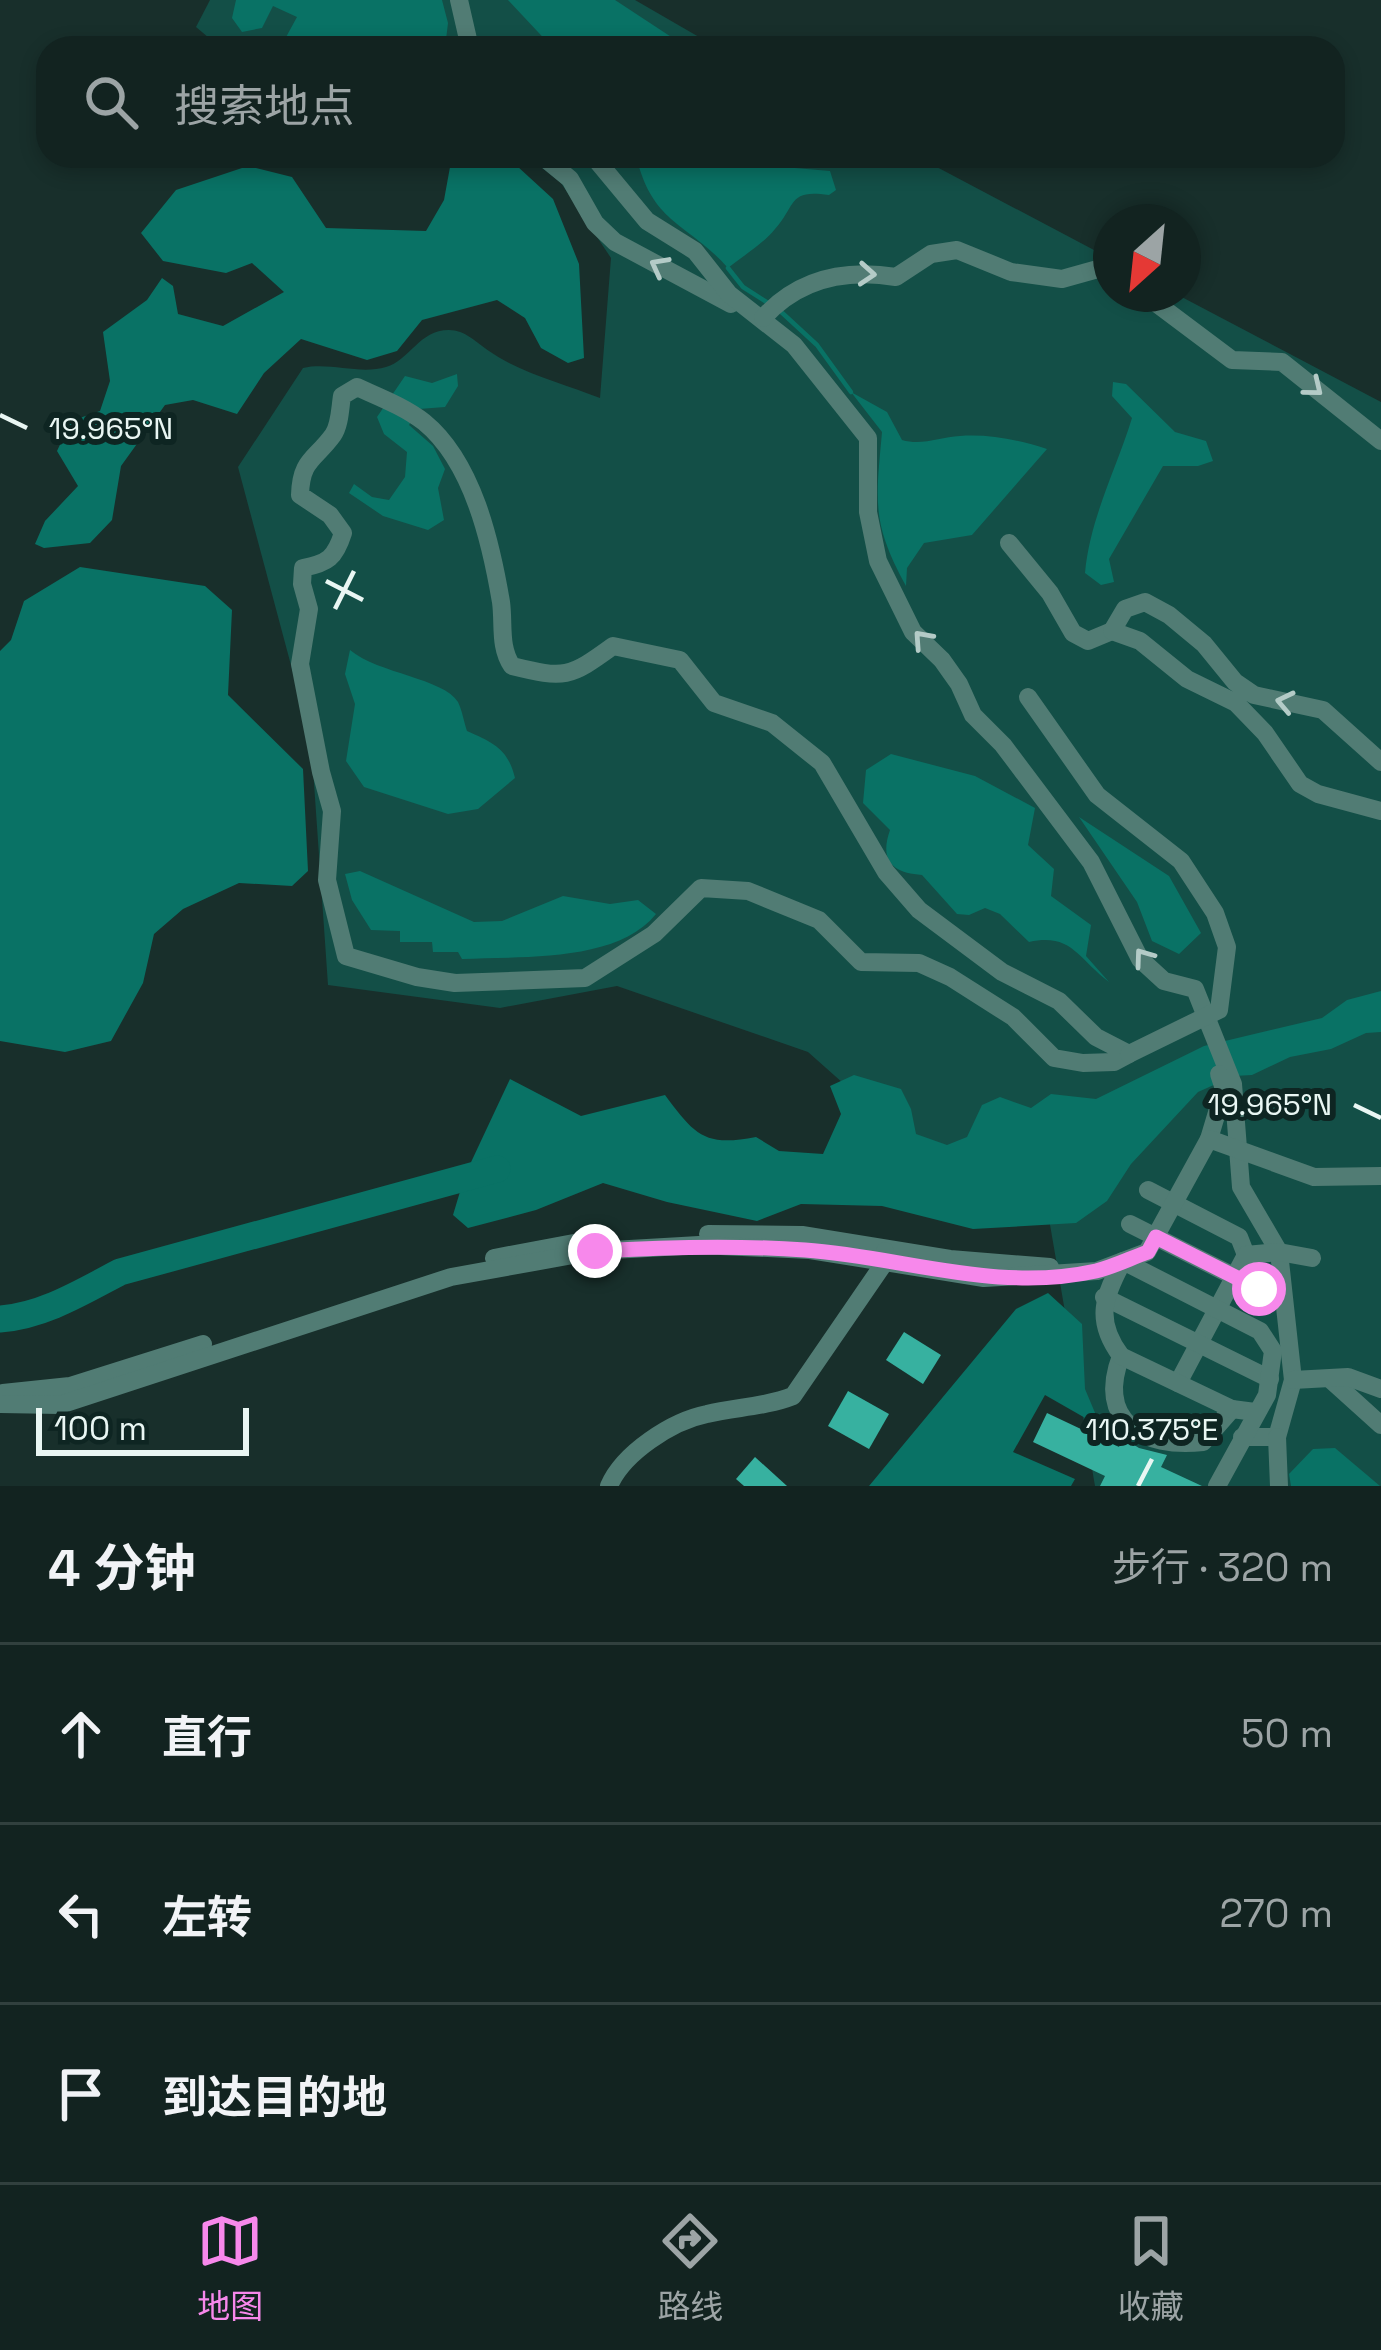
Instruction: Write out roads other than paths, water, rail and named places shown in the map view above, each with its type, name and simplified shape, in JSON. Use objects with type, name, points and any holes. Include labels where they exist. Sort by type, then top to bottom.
[{"type":"street","points":[[459,0],[467,36]]},
{"type":"street","points":[[557,168],[570,179],[595,223],[615,242],[763,318]]},
{"type":"street","points":[[603,168],[647,221],[695,251],[729,294],[794,345],[868,438],[868,512],[878,561],[913,632],[941,660],[973,715],[1003,746],[1091,862],[1140,959],[1164,981],[1195,989],[1196,1022],[1212,1039],[1228,1087],[1240,1150],[1240,1187],[1280,1252],[1293,1380],[1277,1437],[1279,1486]]},
{"type":"street","points":[[763,318],[776,304],[836,274],[896,277],[932,254],[957,250],[1011,272],[1062,279],[1093,271]]},
{"type":"street","points":[[1168,312],[1232,360],[1282,362],[1381,440]]},
{"type":"street","points":[[1028,697],[1097,794],[1180,861],[1215,913],[1227,947],[1219,1010],[1114,1062],[1054,1058],[1012,1017],[950,977],[919,963],[861,962],[819,920],[748,891],[701,888],[654,934],[585,978],[455,983],[346,956],[327,880],[332,811],[300,664],[309,609],[303,568],[326,563],[337,554],[343,533],[330,515],[300,495],[301,475],[312,455],[337,432],[342,396],[357,387],[424,422],[451,454],[487,526],[502,609],[504,654],[512,665],[546,674],[575,674],[613,646],[680,660],[714,703],[772,723],[821,763],[886,872],[919,910],[1002,972],[1059,1001],[1096,1037],[1129,1054]]},
{"type":"street","points":[[1010,543],[1050,593],[1072,633],[1088,640],[1112,631],[1125,609],[1145,602],[1204,644],[1235,682],[1254,695],[1323,710],[1381,762]]},
{"type":"street","points":[[1112,631],[1140,641],[1187,679],[1236,703],[1265,733],[1300,784],[1318,794],[1381,811]]},
{"type":"street","points":[[0,1392],[70,1386],[402,1281],[538,1247],[637,1236],[802,1235],[984,1278],[1096,1271],[1148,1252],[1209,1138],[1228,1087]]},
{"type":"street","points":[[1209,1138],[1315,1177],[1381,1176]]},
{"type":"street","points":[[1148,1190],[1239,1237],[1246,1255]]},
{"type":"street","points":[[1130,1224],[1259,1289]]},
{"type":"street","points":[[0,1404],[60,1405],[451,1277],[595,1251],[699,1245],[885,1254]]},
{"type":"street","points":[[1246,1255],[1280,1252],[1312,1258]]},
{"type":"street","points":[[609,1486],[634,1449],[701,1414],[773,1404],[793,1396],[885,1254]]},
{"type":"street","points":[[1178,1383],[1246,1255]]},
{"type":"street","points":[[1123,1261],[1104,1297],[1110,1340],[1121,1355],[1232,1409],[1255,1412]]},
{"type":"street","points":[[1123,1261],[1260,1330],[1273,1351],[1267,1395],[1217,1486]]},
{"type":"street","points":[[1104,1297],[1270,1379]]},
{"type":"street","points":[[1121,1355],[1112,1391],[1117,1413],[1133,1429],[1170,1446],[1203,1442],[1232,1409]]},
{"type":"street","points":[[1293,1380],[1348,1377],[1381,1389]]},
{"type":"street","points":[[1330,1379],[1381,1425]]},
{"type":"street","points":[[1242,1437],[1277,1437]]},
{"type":"waterway","points":[[728,268],[743,287],[768,303]]},
{"type":"waterway","points":[[778,309],[817,345],[851,392]]},
{"type":"waterway","points":[[0,1319],[47,1308],[120,1272],[497,1169]]}]
